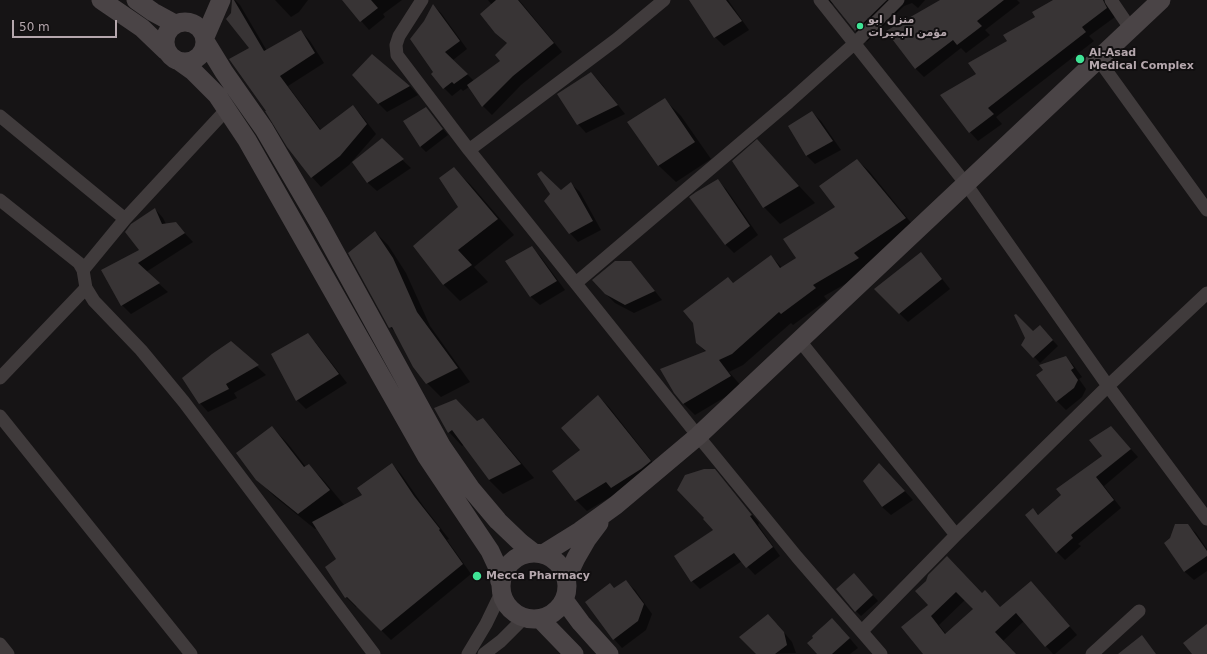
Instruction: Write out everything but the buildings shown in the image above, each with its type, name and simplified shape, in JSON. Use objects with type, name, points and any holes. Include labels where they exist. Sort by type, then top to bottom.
[{"type":"main road","points":[[101,0],[142,28],[173,56],[193,71],[227,109],[428,457],[490,551],[497,566],[500,587],[505,604],[514,613],[532,618],[568,648]]},
{"type":"main road","points":[[136,0],[153,12],[178,23],[193,23],[202,31],[224,72],[264,129],[284,163],[442,448],[471,490],[510,533],[538,553],[551,557],[558,563],[566,579],[567,590],[564,600],[558,609],[550,615],[532,618]]},
{"type":"main road","points":[[213,0],[170,28],[165,38],[173,56],[187,62],[194,60],[200,55],[204,49],[205,39],[221,0]]},
{"type":"main road","points":[[500,587],[503,573],[512,561],[524,554],[538,553],[580,531],[616,505],[698,436],[1161,0]]},
{"type":"main road","points":[[566,579],[587,539],[616,505]]},
{"type":"main road","points":[[490,551],[501,544],[510,533]]},
{"type":"main road","points":[[564,600],[581,623],[609,654]]},
{"type":"main road","points":[[568,648],[562,635],[564,629],[569,625],[581,623]]},
{"type":"street","points":[[422,0],[399,36],[396,45],[397,55],[469,150],[698,436],[797,557],[881,654]]},
{"type":"street","points":[[469,150],[617,38],[664,0]]},
{"type":"street","points":[[820,0],[966,184],[1108,386],[1207,520]]},
{"type":"street","points":[[576,283],[789,102],[855,43],[898,0]]},
{"type":"street","points":[[1111,0],[1130,28]]},
{"type":"street","points":[[1098,59],[1207,210]]},
{"type":"street","points":[[83,270],[125,219],[227,109]]},
{"type":"street","points":[[0,116],[125,219]]},
{"type":"street","points":[[0,200],[79,263],[83,270],[86,288],[94,300],[141,350],[184,402],[374,654]]},
{"type":"street","points":[[1,373],[86,288]]},
{"type":"street","points":[[862,631],[956,535],[1108,386],[1178,318],[1207,293]]},
{"type":"street","points":[[800,341],[956,535]]},
{"type":"street","points":[[0,416],[191,654]]},
{"type":"street","points":[[468,654],[486,624],[500,587]]},
{"type":"street","points":[[1092,654],[1139,611]]},
{"type":"street","points":[[484,654],[532,618]]},
{"type":"street","points":[[0,644],[8,654]]},
{"type":"place","name":"منزل ابو مؤمن البعيرات","points":[[860,26]]},
{"type":"place","name":"Al-Asad Medical Complex","points":[[1080,59]]},
{"type":"place","name":"Mecca Pharmacy","points":[[477,576]]}]
